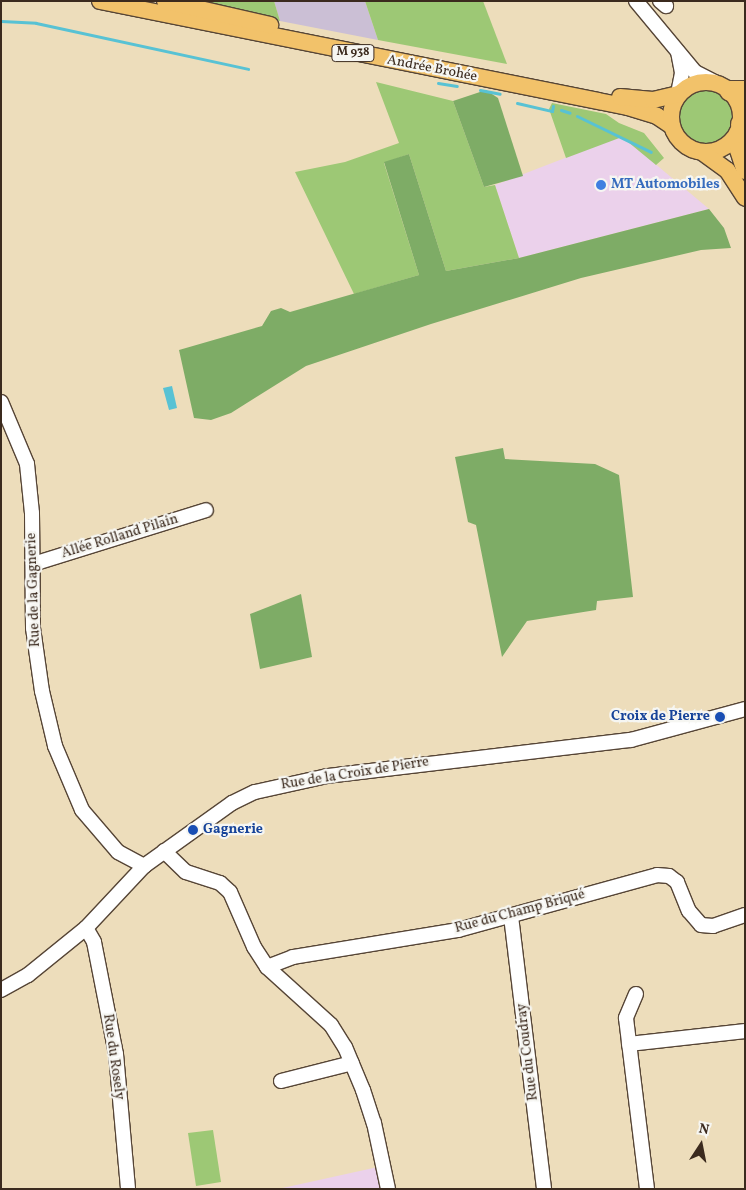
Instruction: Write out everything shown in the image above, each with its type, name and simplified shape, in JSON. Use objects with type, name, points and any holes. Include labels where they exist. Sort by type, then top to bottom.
[{"type":"main road","name":"Andrée Brohée","points":[[100,1],[628,107],[656,116],[672,126]]},
{"type":"main road","name":"Andrée Brohée","points":[[165,1],[631,99],[653,100],[678,94]]},
{"type":"main road","name":"M 938","points":[[678,94],[695,83],[730,88]]},
{"type":"main road","points":[[730,88],[740,106],[741,125],[738,150],[745,171]]},
{"type":"main road","points":[[672,126],[671,109],[678,94]]},
{"type":"main road","points":[[702,152],[719,150],[741,125]]},
{"type":"main road","name":"M 938","points":[[672,126],[680,141],[702,152],[727,170],[745,198]]},
{"type":"street","points":[[636,1],[695,72],[730,88]]},
{"type":"street","points":[[678,51],[682,73],[678,94]]},
{"type":"street","name":"Rue de la Gagnerie","points":[[1,402],[27,464],[33,564],[33,628],[42,691],[55,746],[82,810],[118,852],[144,866]]},
{"type":"street","name":"Allée Rolland Pilain","points":[[33,564],[206,510]]},
{"type":"street","name":"Rue de la Croix de Pierre","points":[[1,990],[28,975],[86,928],[144,866],[232,803],[280,785],[458,759],[631,740],[745,709]]},
{"type":"street","points":[[164,851],[186,872],[220,883],[230,892],[254,947],[267,967],[331,1024],[352,1063],[374,1123],[388,1189]]},
{"type":"street","name":"Rue du Champ Briqué","points":[[267,967],[293,957],[458,930],[663,875],[677,882],[689,911],[701,925],[713,926],[745,915]]},
{"type":"street","name":"Rue du Coudray","points":[[511,916],[544,1189]]},
{"type":"street","name":"Rue du Rosely","points":[[86,928],[94,942],[116,1054],[128,1189]]},
{"type":"street","points":[[636,994],[626,1018],[647,1189]]},
{"type":"street","points":[[629,1044],[745,1031]]},
{"type":"street","points":[[281,1081],[352,1063]]},
{"type":"shaded area","points":[[274,1],[365,1],[378,40],[280,21]]},
{"type":"shaded area","points":[[622,136],[709,209],[519,258],[495,185]]},
{"type":"shaded area","points":[[378,1167],[381,1189],[278,1189]]},
{"type":"green space","points":[[189,1],[274,1],[280,21],[207,5]]},
{"type":"green space","points":[[365,1],[483,1],[507,64],[378,40]]},
{"type":"green space","points":[[376,82],[453,101],[484,187],[495,185],[519,258],[446,271],[409,154],[384,163],[419,275],[354,294],[295,172],[345,162],[399,143]]},
{"type":"green space","points":[[486,90],[498,98],[523,176],[484,187],[453,101]]},
{"type":"green space","points":[[705,90],[715,92],[724,98],[730,107],[732,117],[730,127],[724,136],[715,142],[705,144],[695,142],[686,136],[680,127],[678,117],[680,107],[686,98],[695,92]]},
{"type":"green space","points":[[552,103],[606,114],[619,123],[644,133],[664,158],[656,165],[622,137],[566,158],[549,109]]},
{"type":"green space","points":[[409,154],[446,271],[519,258],[709,209],[724,228],[731,248],[701,250],[581,278],[431,324],[306,366],[231,413],[211,420],[194,418],[179,350],[262,326],[271,311],[281,308],[290,312],[419,275],[384,162]]},
{"type":"green space","points":[[503,448],[505,459],[595,464],[619,475],[633,597],[597,601],[596,610],[527,621],[502,657],[476,525],[468,522],[455,457]]},
{"type":"green space","points":[[301,594],[312,657],[260,669],[250,614]]},
{"type":"green space","points":[[213,1130],[221,1182],[196,1186],[188,1133]]},
{"type":"water","points":[[172,386],[177,408],[169,410],[163,388]]},
{"type":"waterway","points":[[1,21],[36,23],[248,69]]},
{"type":"waterway","points":[[438,83],[457,86]]},
{"type":"waterway","points":[[480,90],[500,94]]},
{"type":"waterway","points":[[517,103],[552,111],[553,106]]},
{"type":"waterway","points":[[561,110],[570,113]]},
{"type":"waterway","points":[[577,116],[651,152]]},
{"type":"place","name":"MT Automobiles","points":[[601,185]]},
{"type":"place","name":"Croix de Pierre","points":[[720,717]]},
{"type":"place","name":"Gagnerie","points":[[193,830]]}]
